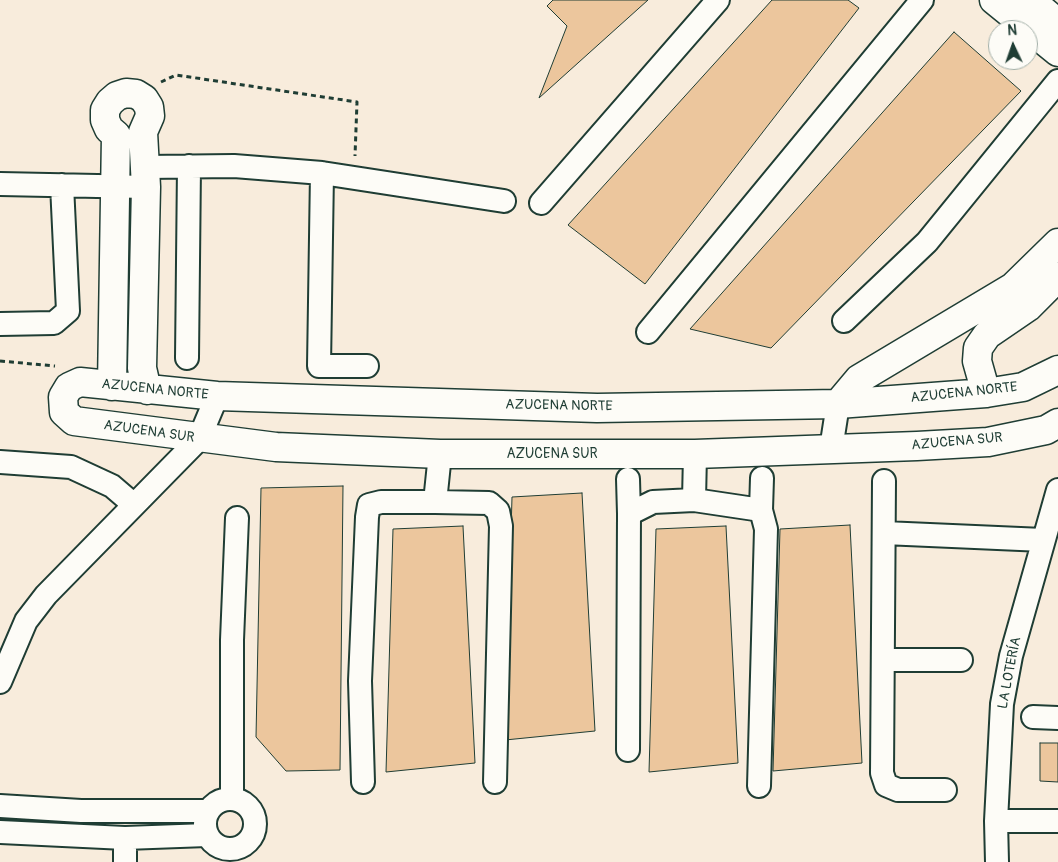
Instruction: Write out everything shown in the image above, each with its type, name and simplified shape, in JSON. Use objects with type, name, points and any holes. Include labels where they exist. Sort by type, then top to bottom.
[{"type":"street","points":[[541,203],[718,0]]},
{"type":"street","points":[[648,332],[922,0]]},
{"type":"street","points":[[994,0],[1058,52]]},
{"type":"street","points":[[1030,0],[1058,23]]},
{"type":"street","points":[[844,321],[927,242],[1058,81]]},
{"type":"street","points":[[144,132],[129,138],[116,135],[109,129],[105,120],[105,110],[110,102],[117,96],[126,93],[136,94],[144,99],[149,107],[150,116],[144,132],[146,177],[142,368],[147,390]]},
{"type":"street","points":[[112,386],[116,135]]},
{"type":"street","points":[[0,184],[116,186],[189,166],[234,166],[354,177],[504,201]]},
{"type":"street","points":[[187,358],[189,166]]},
{"type":"street","points":[[322,173],[319,366],[368,366]]},
{"type":"street","points":[[0,324],[54,323],[68,311],[62,185]]},
{"type":"street","points":[[831,449],[838,404],[859,379],[1014,287],[1058,243]]},
{"type":"street","points":[[986,393],[977,361],[978,348],[987,335],[1028,307],[1058,277]]},
{"type":"street","name":"AZUCENA NORTE","points":[[72,390],[112,386],[217,396],[597,408],[838,404],[986,393],[1024,387],[1058,370]]},
{"type":"street","name":"AZUCENA SUR","points":[[72,390],[64,412],[74,421],[199,439],[276,447],[440,454],[695,454],[988,442],[1046,430],[1058,423]]},
{"type":"street","points":[[0,682],[26,621],[46,595],[133,504],[199,439],[217,396]]},
{"type":"street","points":[[435,502],[440,454]]},
{"type":"street","points":[[694,500],[695,454]]},
{"type":"street","points":[[0,462],[71,467],[112,486],[133,504]]},
{"type":"street","points":[[760,786],[766,528],[761,510],[762,478]]},
{"type":"street","points":[[628,479],[628,750]]},
{"type":"street","points":[[884,481],[882,773],[886,785],[898,790],[945,790]]},
{"type":"street","name":"LA LOTERÍA","points":[[997,862],[996,821],[1002,704],[1011,656],[1058,490]]},
{"type":"street","points":[[629,514],[653,502],[694,500],[761,510]]},
{"type":"street","points":[[363,782],[360,681],[369,505],[381,502],[435,502],[489,503],[498,511],[501,526],[494,782]]},
{"type":"street","points":[[232,799],[232,640],[238,518]]},
{"type":"street","points":[[884,533],[1044,540]]},
{"type":"street","points":[[883,660],[961,660]]},
{"type":"street","points":[[1032,717],[1058,718]]},
{"type":"street","points":[[0,806],[91,811],[208,811],[223,800],[232,799],[245,803],[254,814],[256,826],[252,839],[228,856],[215,846],[207,835],[205,823],[208,811]]},
{"type":"street","points":[[996,821],[1058,821]]},
{"type":"street","points":[[0,832],[125,838],[207,835]]},
{"type":"street","points":[[125,838],[125,862]]},
{"type":"path","points":[[136,94],[176,75],[357,102],[354,177]]},
{"type":"path","points":[[0,361],[62,367],[72,390]]},
{"type":"building","points":[[553,0],[648,0],[539,98],[567,26],[547,6]]},
{"type":"building","points":[[772,0],[848,0],[859,8],[645,284],[568,225]]},
{"type":"building","points":[[954,32],[988,62],[988,70],[997,70],[1021,91],[771,348],[690,329]]},
{"type":"building","points":[[343,486],[340,770],[286,771],[256,737],[261,488]]},
{"type":"building","points":[[582,493],[595,731],[505,740],[512,497]]},
{"type":"building","points":[[850,525],[862,763],[773,771],[780,529]]},
{"type":"building","points":[[463,526],[475,763],[386,772],[393,529]]},
{"type":"building","points":[[726,526],[738,763],[649,772],[656,529]]},
{"type":"building","points":[[1040,743],[1058,743],[1058,782],[1040,781]]}]
